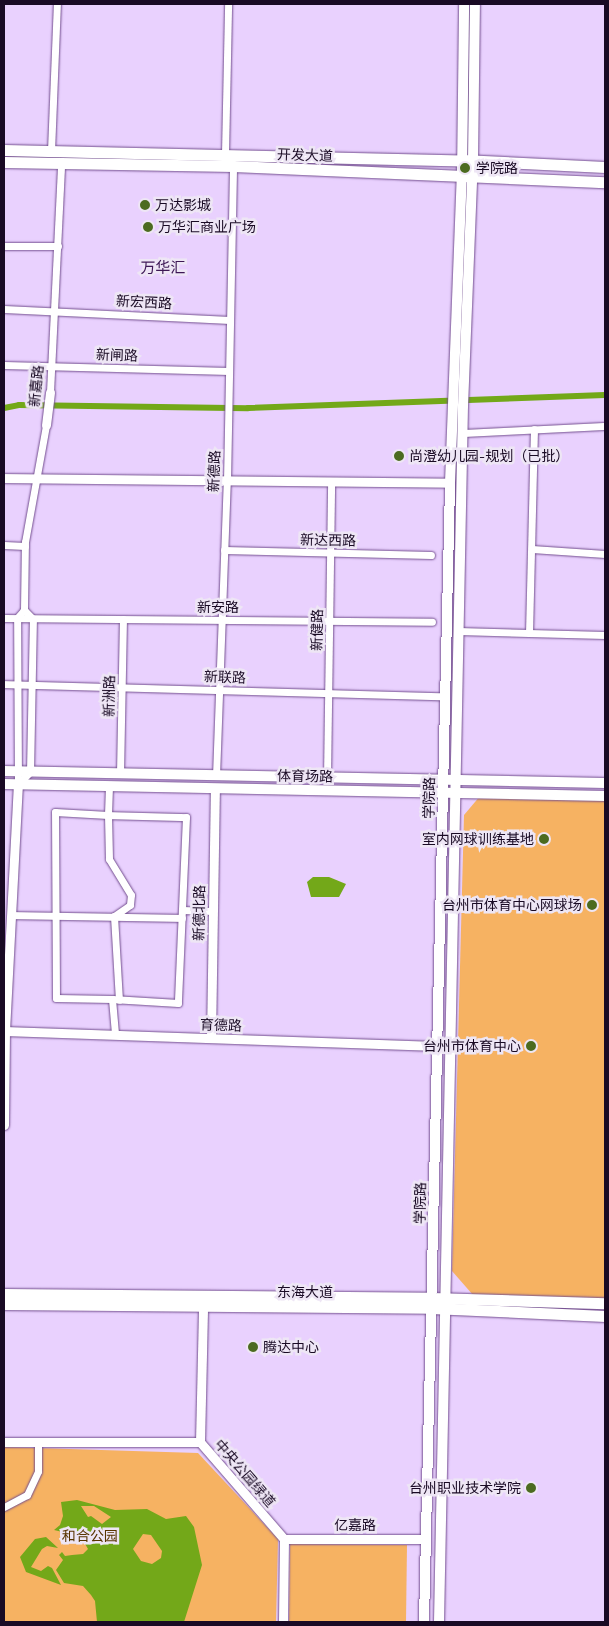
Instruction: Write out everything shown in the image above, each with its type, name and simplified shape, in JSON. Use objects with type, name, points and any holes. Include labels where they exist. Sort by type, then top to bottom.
[{"type":"main road","name":"学院路","points":[[464,4],[468,160]]},
{"type":"main road","name":"学院路","points":[[424,1622],[450,483],[458,407],[475,4]]},
{"type":"main road","name":"开发大道","points":[[4,150],[468,160],[605,167]]},
{"type":"main road","name":"开发大道","points":[[4,162],[233,166],[605,182]]},
{"type":"main road","name":"学院路","points":[[440,1622],[462,433],[458,407]]},
{"type":"main road","points":[[4,771],[605,783]]},
{"type":"main road","name":"体育场路","points":[[4,784],[605,796]]},
{"type":"main road","name":"东海大道","points":[[4,1294],[431,1303]]},
{"type":"main road","name":"东海大道","points":[[445,1303],[605,1316]]},
{"type":"main road","name":"东海大道","points":[[4,1304],[203,1306],[605,1303]]},
{"type":"street","points":[[51,151],[57,4]]},
{"type":"street","points":[[225,154],[228,4]]},
{"type":"street","name":"新嘉路","points":[[24,610],[25,546],[46,425],[53,365],[61,164]]},
{"type":"street","name":"新德路","points":[[216,776],[227,481],[233,166]]},
{"type":"street","points":[[4,246],[58,246]]},
{"type":"street","name":"新宏西路","points":[[4,309],[230,320]]},
{"type":"street","name":"新闸路","points":[[4,365],[229,371]]},
{"type":"street","points":[[462,433],[605,426]]},
{"type":"street","points":[[529,633],[534,429]]},
{"type":"street","points":[[4,478],[450,483]]},
{"type":"street","name":"新健路","points":[[327,778],[331,482]]},
{"type":"street","points":[[4,545],[25,546]]},
{"type":"street","points":[[532,549],[605,554]]},
{"type":"street","name":"新达西路","points":[[224,550],[431,555]]},
{"type":"street","points":[[4,1125],[4,1031],[18,784],[16,772],[17,618],[24,610],[33,619],[30,772],[18,784]]},
{"type":"street","name":"新安路","points":[[4,618],[432,622]]},
{"type":"street","name":"新洲路","points":[[120,774],[123,619]]},
{"type":"street","points":[[458,631],[605,635]]},
{"type":"street","name":"新联路","points":[[4,684],[445,696]]},
{"type":"street","points":[[108,786],[109,859],[131,895],[130,905],[114,916]]},
{"type":"street","name":"新德北路","points":[[211,1038],[215,788]]},
{"type":"street","points":[[55,812],[108,815],[186,817],[178,1003],[56,998],[55,812]]},
{"type":"street","points":[[182,910],[213,911]]},
{"type":"street","points":[[11,915],[182,918]]},
{"type":"street","points":[[114,916],[115,1035]]},
{"type":"street","name":"育德路","points":[[4,1031],[437,1046]]},
{"type":"street","points":[[200,1442],[203,1306]]},
{"type":"street","name":"中央公园绿道","points":[[4,1442],[200,1442],[284,1539]]},
{"type":"street","points":[[4,1507],[27,1495],[38,1470],[38,1442]]},
{"type":"street","points":[[283,1622],[284,1539]]},
{"type":"street","name":"亿嘉路","points":[[284,1539],[426,1539]]},
{"type":"green space","name":"台州市体育中心","points":[[486,789],[605,793],[605,1299],[473,1295],[452,1271],[464,815]]},
{"type":"green space","name":"和合公园","points":[[4,1447],[198,1453],[278,1539],[276,1622],[4,1622]]},
{"type":"green space","points":[[290,1544],[407,1545],[406,1622],[289,1622]]},
{"type":"shaded area","points":[[313,877],[329,877],[346,884],[339,897],[311,897],[307,882]]},
{"type":"shaded area","points":[[77,1500],[115,1510],[147,1509],[166,1519],[186,1516],[194,1527],[202,1565],[184,1622],[97,1622],[95,1601],[91,1595],[83,1586],[64,1583],[56,1570],[63,1560],[59,1555],[62,1552],[65,1556],[83,1554],[88,1549],[84,1542],[71,1534],[54,1530],[60,1525],[63,1516],[61,1502]],"holes":[[[81,1506],[94,1506],[111,1517],[102,1524],[91,1516],[88,1517]],[[143,1534],[151,1535],[162,1551],[161,1558],[152,1564],[141,1561],[133,1549]]]},
{"type":"shaded area","points":[[46,1537],[58,1548],[47,1546],[42,1549],[31,1567],[41,1571],[48,1566],[52,1568],[61,1585],[26,1572],[20,1557],[35,1539]]},
{"type":"waterway","points":[[4,408],[19,405],[248,408],[605,395]]},
{"type":"place","name":"学院路","points":[[465,168]]},
{"type":"place","name":"万达影城","points":[[145,205]]},
{"type":"place","name":"万华汇商业广场","points":[[148,227]]},
{"type":"place","name":"尚澄幼儿园-规划（已批）","points":[[399,456]]},
{"type":"place","name":"室内网球训练基地","points":[[544,839]]},
{"type":"place","name":"台州市体育中心网球场","points":[[592,905]]},
{"type":"place","name":"台州市体育中心","points":[[531,1046]]},
{"type":"place","name":"腾达中心","points":[[253,1347]]},
{"type":"place","name":"台州职业技术学院","points":[[531,1488]]},
{"type":"district","name":"万华汇","points":[[163,268]]}]
